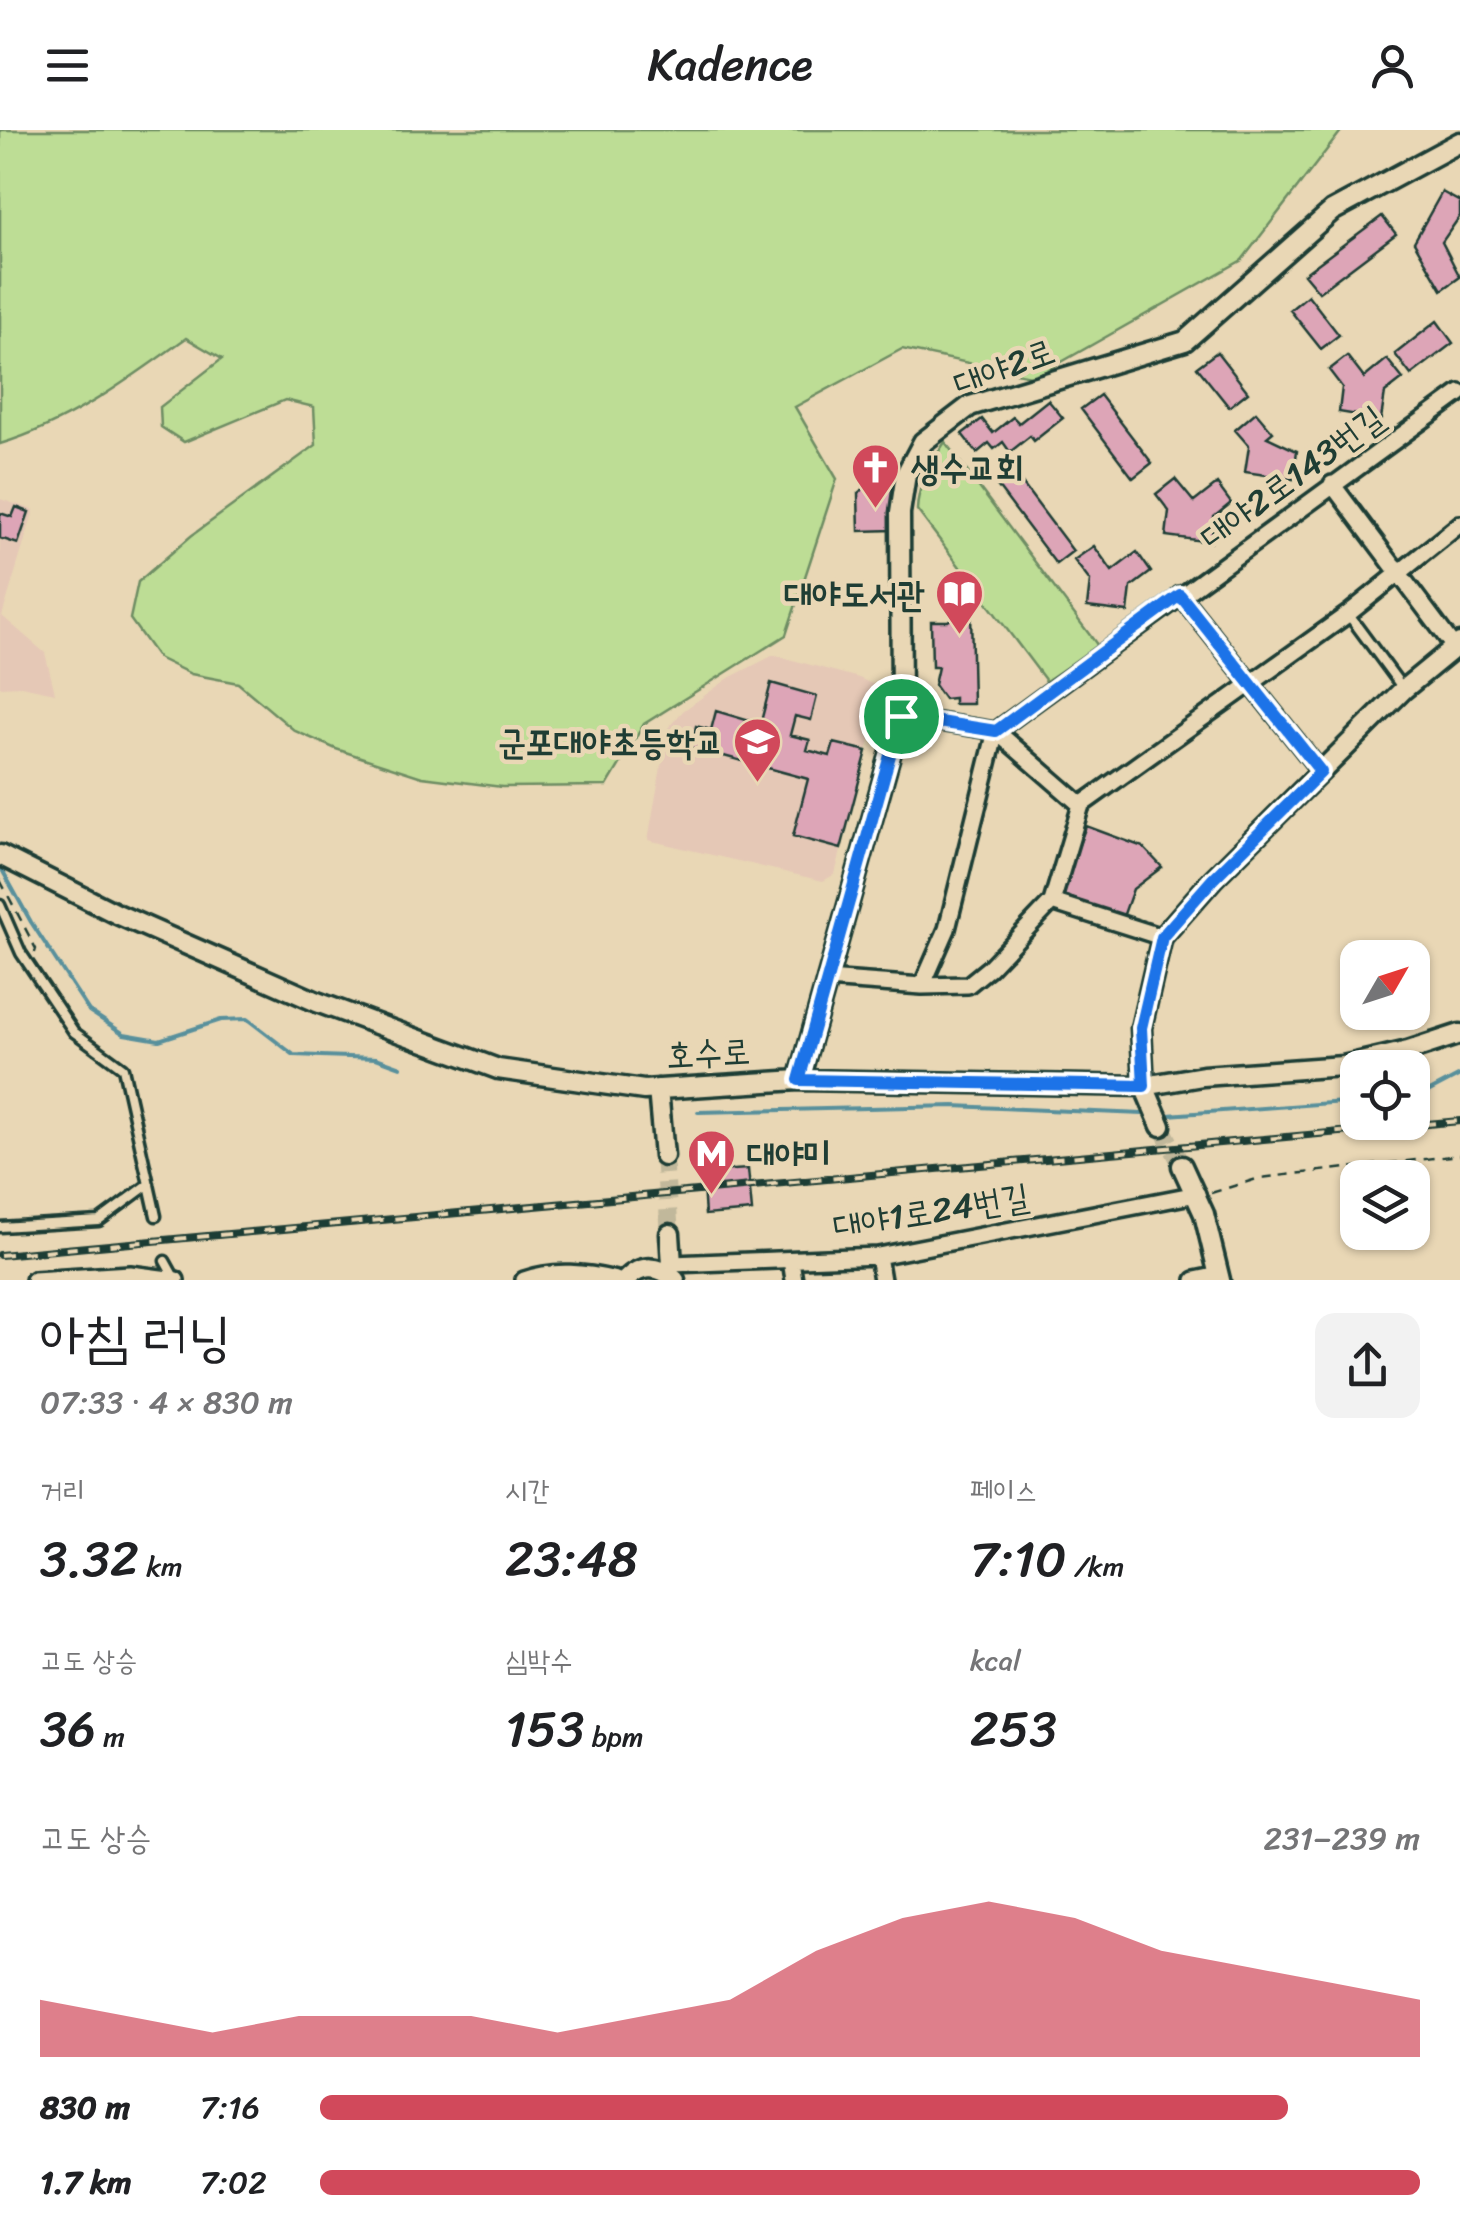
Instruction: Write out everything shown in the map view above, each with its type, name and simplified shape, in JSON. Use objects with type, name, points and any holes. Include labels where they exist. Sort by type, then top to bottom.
[{"type":"street","name":"대야2로","points":[[799,1080],[901,716],[900,513],[906,474],[923,442],[970,406],[1185,342],[1332,211],[1459,143]]},
{"type":"street","name":"대야2로143번길","points":[[996,731],[1460,393]]},
{"type":"street","points":[[1161,1126],[1144,1086],[1141,1028],[1162,937],[1213,879],[1404,689],[1457,645],[1332,484]]},
{"type":"street","points":[[826,978],[922,986],[968,985],[1052,902],[1081,805],[1348,614],[1460,524]]},
{"type":"street","points":[[1180,595],[1321,772]]},
{"type":"street","points":[[901,716],[996,731],[1081,805]]},
{"type":"street","points":[[922,986],[947,929],[996,731]]},
{"type":"street","name":"호수로","points":[[0,855],[28,872],[317,1002],[498,1069],[658,1089],[799,1080],[1144,1086],[1204,1076],[1343,1066],[1460,1034]]},
{"type":"street","points":[[1052,902],[1162,937]]},
{"type":"street","points":[[658,1089],[664,1156]]},
{"type":"street","points":[[1182,1166],[1197,1194],[1220,1278],[1195,1280]]},
{"type":"street","name":"대야1로24번길","points":[[671,1272],[878,1256],[1197,1194]]},
{"type":"street","points":[[626,1280],[638,1270],[648,1268],[671,1272],[670,1234]]},
{"type":"street","points":[[878,1256],[882,1280]]},
{"type":"street","points":[[792,1260],[794,1280]]},
{"type":"street","points":[[524,1280],[538,1275],[582,1273],[616,1280]]},
{"type":"street","points":[[34,1280],[130,1274],[176,1280]]},
{"type":"lane","points":[[1348,614],[1404,689]]},
{"type":"lane","points":[[0,904],[31,967],[74,1032],[123,1068],[156,1216]]},
{"type":"lane","points":[[0,1228],[99,1221],[149,1184]]},
{"type":"lane","points":[[165,1261],[176,1280]]},
{"type":"path","points":[[0,880],[36,949],[31,967]]},
{"type":"path","points":[[1197,1194],[1220,1192],[1260,1178],[1460,1155]]},
{"type":"shaded area","points":[[0,499],[34,510],[2,616],[45,653],[55,693],[21,686],[0,687]]},
{"type":"shaded area","name":"군포대야초등학교","points":[[774,655],[859,678],[876,686],[881,698],[835,874],[823,881],[648,840],[668,728],[683,711],[729,678]]},
{"type":"green space","points":[[0,130],[1342,130],[1242,260],[1035,377],[902,349],[795,407],[837,479],[786,635],[644,724],[607,786],[502,787],[422,777],[336,749],[295,731],[238,683],[191,674],[158,658],[130,619],[138,582],[191,536],[316,445],[314,407],[285,400],[184,442],[161,427],[160,407],[222,359],[186,338],[74,412],[0,444]]},
{"type":"green space","points":[[945,442],[1098,646],[1046,681],[917,510],[926,474]]},
{"type":"building","points":[[1442,192],[1460,202],[1460,216],[1442,242],[1460,277],[1442,290],[1414,242]]},
{"type":"building","points":[[1382,216],[1396,234],[1319,292],[1304,274]]},
{"type":"building","points":[[1308,295],[1339,335],[1321,349],[1290,310]]},
{"type":"building","points":[[1437,321],[1453,343],[1411,375],[1395,354]]},
{"type":"building","points":[[1217,352],[1248,392],[1229,407],[1197,367]]},
{"type":"building","points":[[1347,356],[1364,378],[1387,359],[1403,379],[1385,393],[1381,419],[1339,412],[1342,387],[1329,370]]},
{"type":"building","points":[[1100,395],[1152,463],[1133,478],[1081,409]]},
{"type":"building","points":[[1048,400],[1063,418],[1034,441],[1030,436],[1010,452],[1003,442],[994,449],[989,443],[977,453],[962,434],[982,419],[993,433],[1013,417],[1019,423]]},
{"type":"building","points":[[1256,412],[1273,432],[1267,437],[1297,451],[1293,479],[1245,472],[1249,446],[1235,430]]},
{"type":"building","points":[[1012,470],[1073,551],[1056,564],[995,483]]},
{"type":"building","name":"생수교회","points":[[892,477],[894,530],[859,531],[858,493],[876,478]]},
{"type":"building","points":[[1175,479],[1194,502],[1217,484],[1231,503],[1214,517],[1211,542],[1166,536],[1169,511],[1156,494]]},
{"type":"building","points":[[16,507],[29,512],[18,544],[0,538],[0,513],[12,517]]},
{"type":"building","points":[[1094,546],[1112,571],[1137,552],[1151,572],[1131,587],[1128,612],[1087,607],[1090,581],[1074,560]]},
{"type":"building","points":[[971,612],[973,704],[954,704],[954,698],[944,699],[934,685],[938,667],[932,667],[931,621],[948,621]]},
{"type":"building","points":[[771,683],[817,696],[811,720],[795,716],[790,735],[810,740],[807,750],[830,756],[834,743],[867,751],[841,849],[793,836],[808,779],[691,747],[696,726],[711,730],[716,711],[750,721],[747,734],[757,737]]},
{"type":"building","points":[[1086,826],[1143,847],[1162,867],[1133,889],[1123,917],[1060,894]]},
{"type":"building","points":[[748,1169],[752,1211],[705,1215],[702,1172]]},
{"type":"waterway","points":[[0,866],[89,1011],[124,1034],[159,1040],[221,1020],[247,1019],[294,1055],[376,1058],[401,1067]]},
{"type":"waterway","points":[[1430,1091],[1460,1075]]},
{"type":"waterway","points":[[1168,1115],[1340,1102]]},
{"type":"waterway","points":[[698,1112],[954,1106],[1143,1114]]},
{"type":"tunnel","points":[[1161,1126],[1182,1166]]},
{"type":"tunnel","points":[[664,1156],[670,1234]]},
{"type":"railway","points":[[0,1255],[1460,1121]]},
{"type":"place","name":"생수교회","points":[[876,510]]},
{"type":"place","name":"대야도서관","points":[[960,636]]},
{"type":"place","name":"군포대야초등학교","points":[[758,784]]},
{"type":"place","name":"대야미","points":[[712,1196]]},
{"type":"route","points":[[1180,595],[1321,772],[1213,879],[1162,937],[1141,1028],[1144,1086],[799,1080],[901,716],[996,731],[1180,595]]}]
